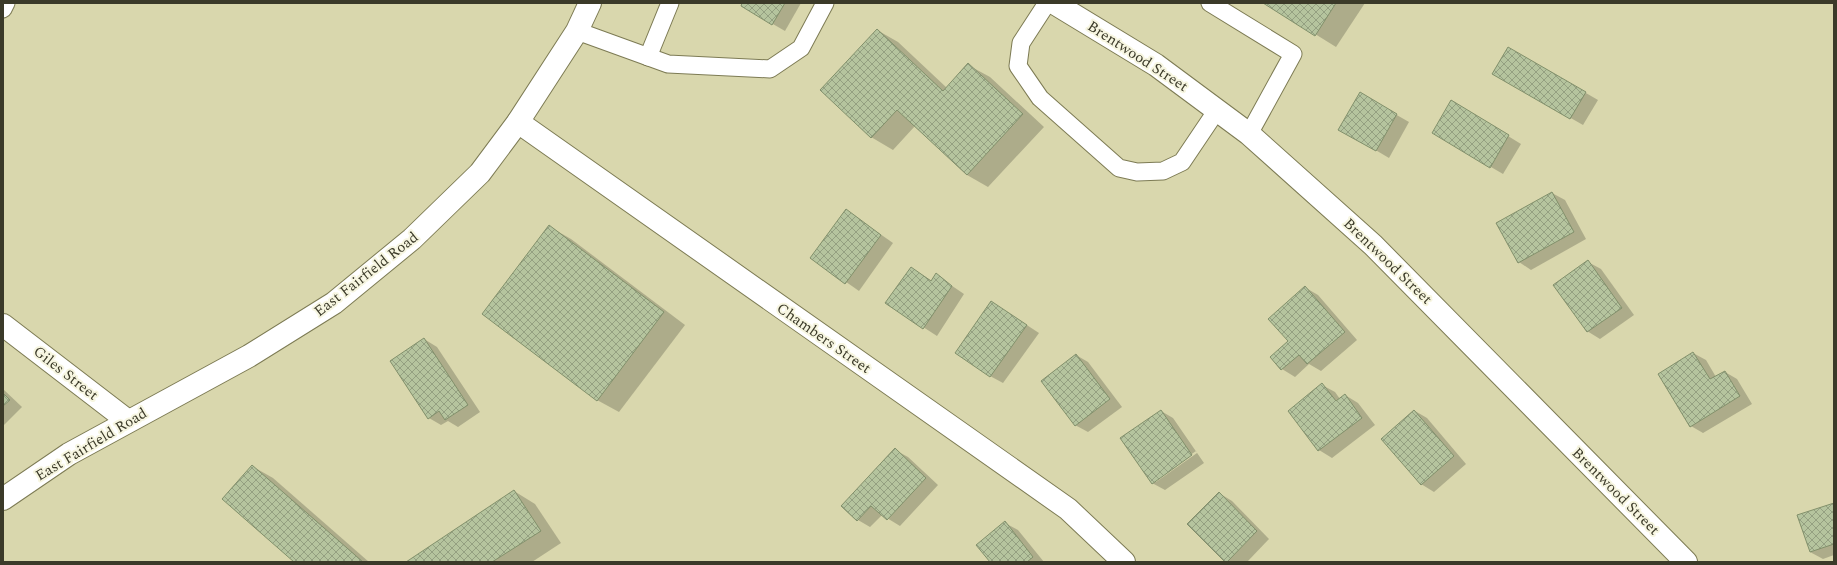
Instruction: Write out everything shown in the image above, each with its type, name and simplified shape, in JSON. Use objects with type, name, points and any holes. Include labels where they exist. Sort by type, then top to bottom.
[{"type":"main road","name":"East Fairfield Road","points":[[3,499],[69,454],[249,356],[334,302],[412,240],[475,178],[518,122],[577,31],[590,3]]},
{"type":"main road","name":"Brentwood Street","points":[[1054,3],[1156,65],[1249,134],[1373,245],[1686,562]]},
{"type":"main road","name":"Chambers Street","points":[[518,122],[1068,509],[1124,562]]},
{"type":"main road","name":"Giles Street","points":[[3,325],[128,422]]},
{"type":"lane","points":[[3,9],[6,3]]},
{"type":"lane","points":[[648,57],[670,3]]},
{"type":"lane","points":[[577,31],[668,64],[770,69],[800,48],[825,3]]},
{"type":"lane","points":[[1047,3],[1021,43],[1018,66],[1040,98],[1119,168],[1137,172],[1163,172],[1182,162],[1217,110]]},
{"type":"lane","points":[[1210,3],[1292,54],[1249,134]]},
{"type":"building","points":[[742,3],[785,3],[772,25],[741,6]]},
{"type":"building","points":[[1263,3],[1336,3],[1315,36]]},
{"type":"building","points":[[877,29],[943,91],[968,63],[1023,114],[967,175],[897,110],[871,138],[820,90]]},
{"type":"building","points":[[1508,47],[1586,92],[1570,119],[1492,74]]},
{"type":"building","points":[[1360,92],[1397,114],[1376,151],[1338,130]]},
{"type":"building","points":[[1451,100],[1509,135],[1490,168],[1432,133]]},
{"type":"building","points":[[1552,192],[1574,232],[1518,263],[1496,223]]},
{"type":"building","points":[[846,209],[881,235],[845,284],[810,258]]},
{"type":"building","points":[[549,225],[664,312],[597,401],[482,314]]},
{"type":"building","points":[[1588,260],[1622,308],[1587,332],[1553,285]]},
{"type":"building","points":[[911,267],[931,281],[936,273],[952,286],[923,329],[885,303]]},
{"type":"building","points":[[1305,286],[1345,332],[1307,364],[1299,355],[1281,370],[1270,357],[1288,341],[1268,319]]},
{"type":"building","points":[[991,301],[1027,325],[990,377],[955,353]]},
{"type":"building","points":[[424,338],[468,405],[445,420],[439,411],[428,419],[390,361]]},
{"type":"building","points":[[1693,352],[1710,379],[1725,371],[1740,396],[1690,427],[1658,374]]},
{"type":"building","points":[[1076,354],[1110,399],[1075,426],[1041,381]]},
{"type":"building","points":[[1322,383],[1336,401],[1345,394],[1362,418],[1318,451],[1288,411]]},
{"type":"building","points":[[3,393],[10,400],[3,406]]},
{"type":"building","points":[[1161,410],[1192,455],[1152,484],[1120,438]]},
{"type":"building","points":[[1414,410],[1454,456],[1421,485],[1381,439]]},
{"type":"building","points":[[895,448],[926,478],[887,520],[871,506],[857,521],[841,506]]},
{"type":"building","points":[[252,465],[363,562],[294,562],[222,499]]},
{"type":"building","points":[[514,490],[541,531],[492,562],[406,562]]},
{"type":"building","points":[[1219,492],[1257,531],[1227,562],[1225,562],[1187,524]]},
{"type":"building","points":[[1834,503],[1834,544],[1810,552],[1797,515]]},
{"type":"building","points":[[1005,521],[1033,557],[1027,562],[990,562],[976,545]]}]
